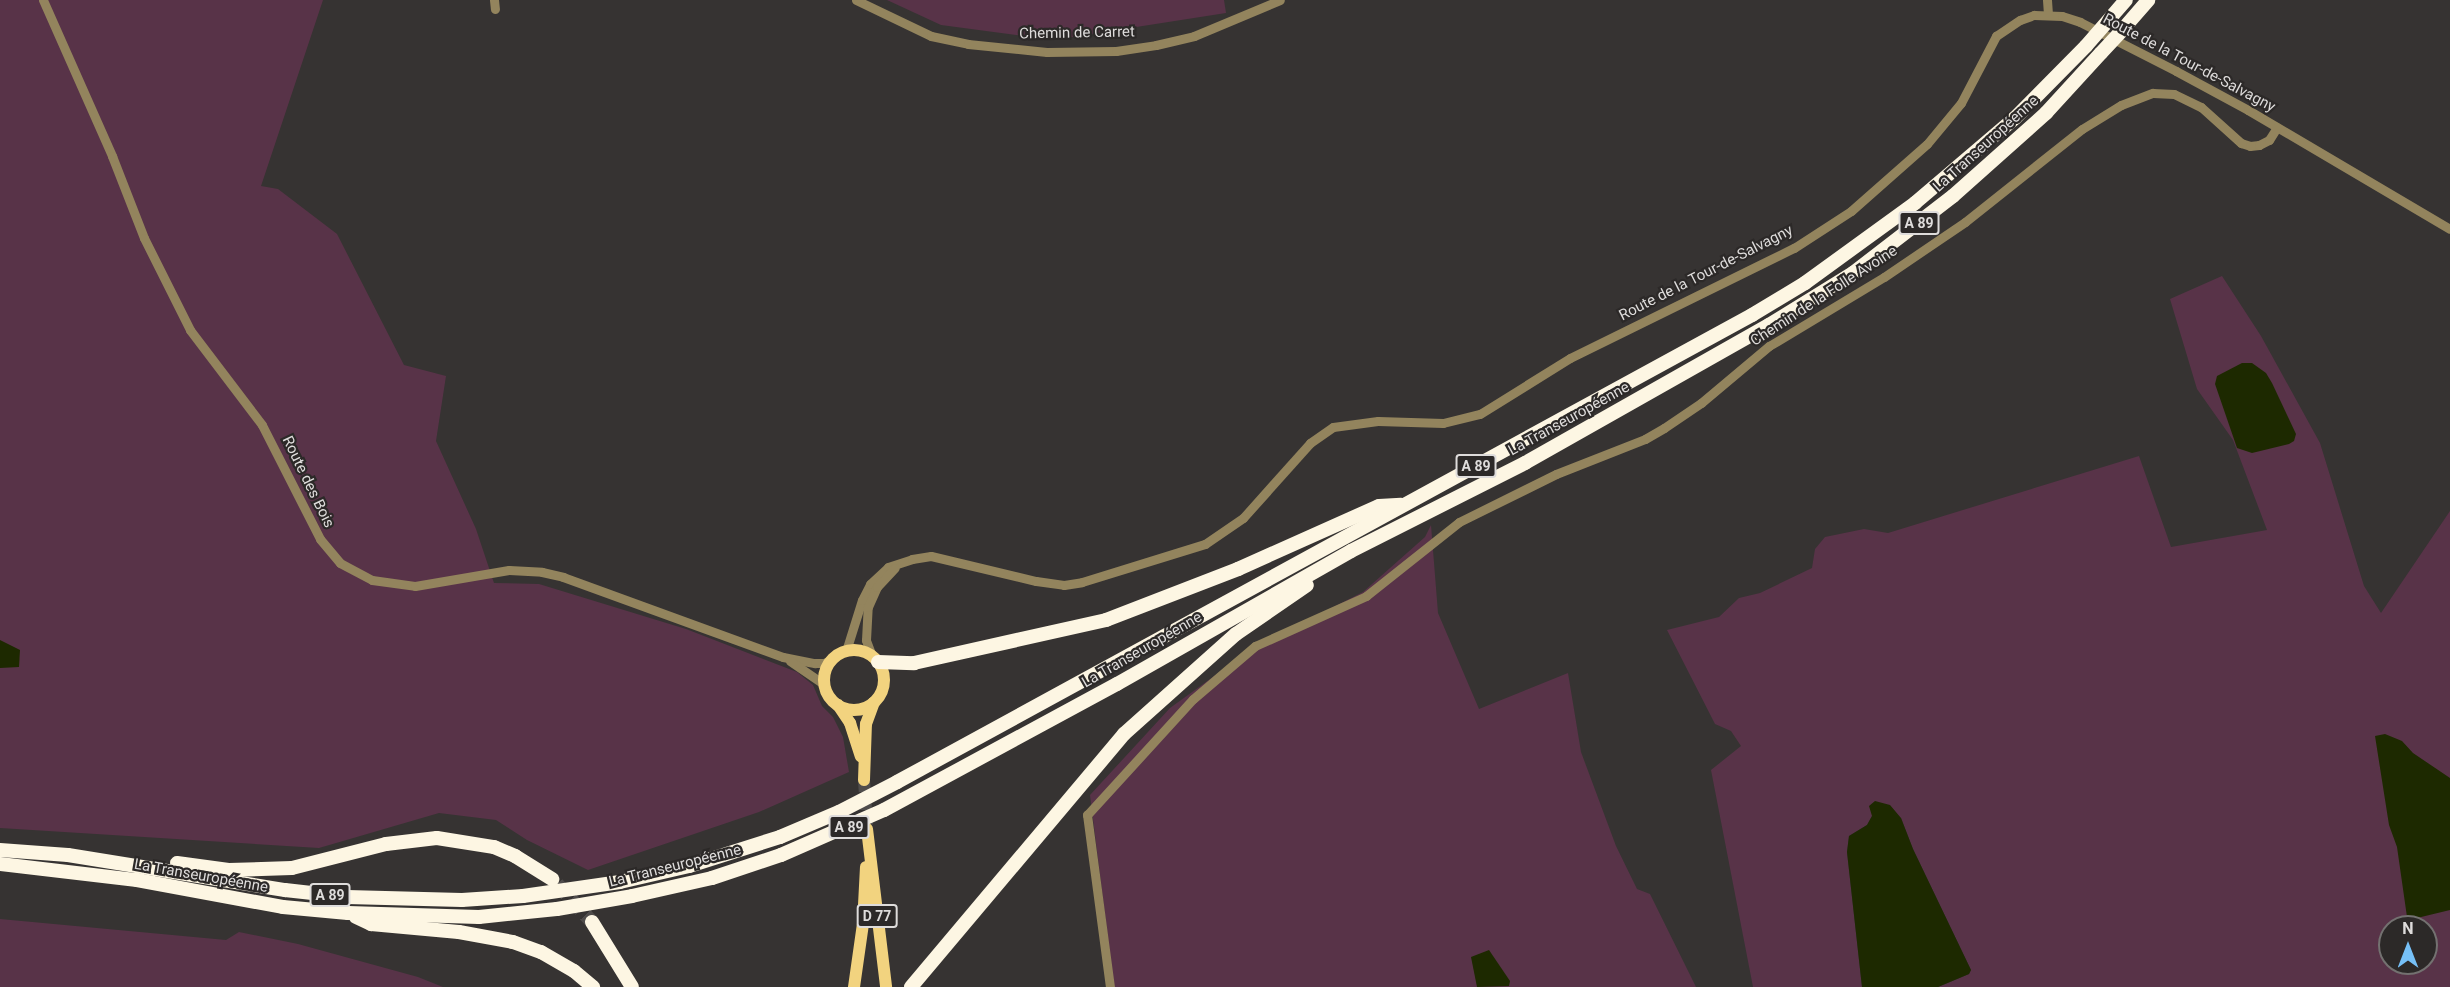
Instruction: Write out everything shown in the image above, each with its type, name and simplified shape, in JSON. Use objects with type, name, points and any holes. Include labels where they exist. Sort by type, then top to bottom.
[{"type":"highway","name":"La Transeuropéenne","points":[[0,850],[68,855],[251,885],[347,897],[462,900],[584,889],[733,853],[839,812],[1752,315],[1805,283],[1955,171],[2015,118],[2086,46],[2126,0]]},
{"type":"highway","name":"La Transeuropéenne","points":[[0,864],[137,880],[234,900],[348,913],[479,917],[557,909],[711,878],[781,855],[884,810],[1107,689],[1350,550],[1526,463],[1769,325],[1853,273],[1953,196],[2006,151],[2075,83],[2148,0]]},
{"type":"highway","points":[[875,659],[914,663],[1106,620],[1238,569],[1379,506],[1406,504]]},
{"type":"highway","points":[[911,987],[1124,734],[1236,634],[1331,570],[1350,550]]},
{"type":"highway","points":[[139,865],[165,862],[229,870],[292,868],[386,844],[437,838],[494,847],[515,856],[552,879]]},
{"type":"highway","points":[[348,913],[371,924],[459,932],[513,942],[550,956],[574,970],[593,987]]},
{"type":"highway","points":[[592,922],[632,987]]},
{"type":"main road","points":[[863,766],[850,723],[832,700],[825,685],[827,668],[834,658],[846,651],[864,652],[875,659],[884,679],[883,687],[874,702],[866,724],[864,780]]},
{"type":"main road","points":[[838,705],[857,709],[874,702]]},
{"type":"main road","name":"D 77","points":[[867,829],[886,987]]},
{"type":"main road","points":[[854,987],[863,924],[868,845]]},
{"type":"street","name":"Route des Bois","points":[[43,0],[107,145],[144,238],[190,330],[262,425],[320,539],[340,563],[372,580],[415,585],[509,570],[542,572],[563,577],[783,657],[815,663],[824,663],[834,658]]},
{"type":"street","name":"Chemin de Carret","points":[[856,0],[931,36],[977,45],[1047,52],[1116,51],[1194,36],[1280,0]]},
{"type":"street","points":[[2047,0],[2048,14]]},
{"type":"street","name":"Route de la Tour-de-Salvagny","points":[[846,651],[862,600],[870,584],[888,567],[931,556],[1036,581],[1064,585],[1082,582],[1205,544],[1220,536],[1243,518],[1310,442],[1334,427],[1378,421],[1443,423],[1479,414],[1570,358],[1794,248],[1851,211],[1900,170],[1934,136],[1961,103],[1996,36],[2020,20],[2048,14],[2080,22],[2204,85],[2450,229]]},
{"type":"street","name":"Chemin de la Folle Avoine","points":[[1110,987],[1087,815],[1193,699],[1255,646],[1365,596],[1459,522],[1556,474],[1645,439],[1664,428],[1701,403],[1769,346],[1884,277],[1965,222],[2082,129],[2121,105],[2153,93],[2174,94],[2201,107],[2241,144],[2250,146],[2259,146],[2269,140],[2277,127]]},
{"type":"street","points":[[875,659],[866,640],[868,607],[878,587],[901,563]]},
{"type":"street","name":"Route des Bois","points":[[783,657],[825,685]]},
{"type":"shaded area","points":[[0,0],[323,0],[261,186],[278,189],[337,234],[404,365],[446,376],[436,441],[476,529],[494,583],[539,584],[686,629],[797,672],[813,685],[822,706],[833,717],[843,737],[849,772],[759,812],[588,870],[527,840],[496,820],[439,813],[319,848],[0,828]]},
{"type":"shaded area","points":[[887,0],[1224,0],[1226,13],[1053,40],[941,25]]},
{"type":"shaded area","points":[[2222,276],[2261,336],[2320,443],[2364,586],[2381,613],[2450,511],[2450,987],[1938,987],[1969,974],[1971,970],[1913,849],[1901,818],[1872,816],[1867,825],[1849,836],[1847,852],[1862,987],[1753,987],[1711,770],[1741,746],[1731,731],[1715,724],[1667,630],[1719,617],[1739,598],[1760,593],[1812,568],[1815,549],[1825,537],[1864,529],[1888,533],[2139,456],[2171,547],[2267,530],[2233,440],[2197,389],[2170,299]]},
{"type":"shaded area","points":[[2242,363],[2252,363],[2266,373],[2296,434],[2294,441],[2252,453],[2237,448],[2215,384],[2217,376]]},
{"type":"shaded area","points":[[1431,525],[1438,613],[1479,709],[1568,673],[1581,752],[1616,846],[1637,889],[1650,894],[1696,987],[1114,987],[1090,795],[1170,708],[1253,648],[1363,592],[1425,537]]},
{"type":"shaded area","points":[[0,640],[20,650],[19,667],[0,668]]},
{"type":"shaded area","points":[[2385,734],[2402,741],[2413,753],[2450,778],[2450,910],[2429,915],[2407,915],[2397,847],[2389,825],[2375,736]]},
{"type":"shaded area","points":[[1875,801],[1890,805],[1901,818],[1913,849],[1971,970],[1969,974],[1938,987],[1862,987],[1847,852],[1849,836],[1867,825],[1872,816],[1869,806]]},
{"type":"shaded area","points":[[0,919],[226,940],[239,932],[298,944],[418,977],[443,987],[0,987]]},
{"type":"shaded area","points":[[1489,950],[1510,981],[1509,986],[1477,987],[1471,957]]},
{"type":"tunnel","points":[[864,780],[867,825]]},
{"type":"tunnel","points":[[557,884],[592,922]]}]
